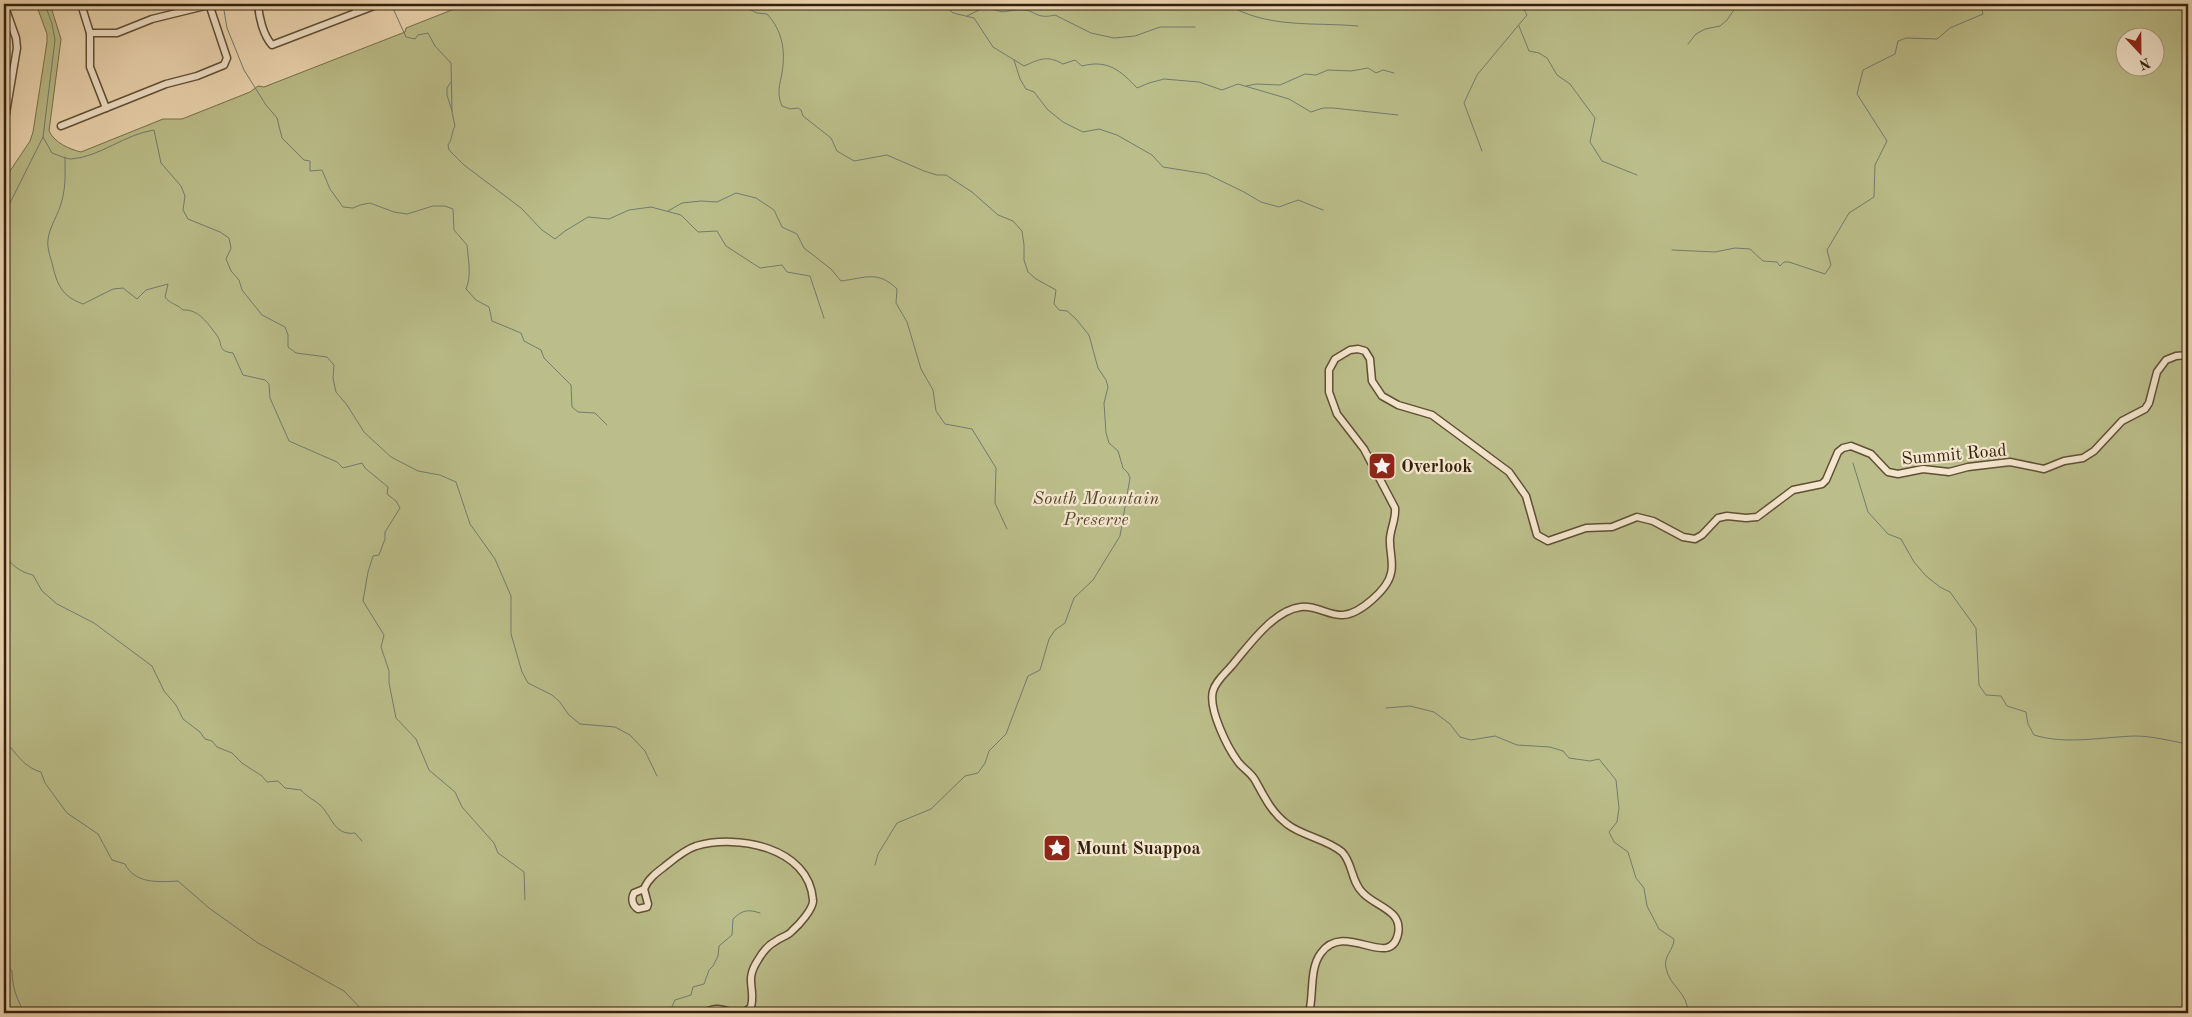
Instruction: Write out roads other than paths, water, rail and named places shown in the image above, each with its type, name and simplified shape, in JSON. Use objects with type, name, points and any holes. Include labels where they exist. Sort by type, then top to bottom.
[{"type":"street","points":[[4,4],[14,32],[17,48],[4,125]]},
{"type":"street","points":[[81,4],[90,33],[90,67],[106,108]]},
{"type":"street","points":[[60,126],[166,84],[197,76],[227,62],[209,4],[152,19],[117,32],[90,33]]},
{"type":"street","points":[[258,4],[259,14],[272,45],[379,4]]},
{"type":"street","points":[[353,4],[357,12]]},
{"type":"street","name":"Summit Road","points":[[1309,1013],[1316,965],[1322,951],[1336,942],[1344,940],[1358,942],[1376,949],[1385,948],[1393,944],[1397,937],[1397,921],[1392,912],[1371,900],[1360,890],[1343,853],[1292,827],[1270,806],[1254,778],[1240,764],[1231,749],[1214,710],[1212,696],[1219,680],[1258,634],[1276,619],[1300,607],[1315,608],[1338,614],[1349,614],[1366,604],[1383,589],[1391,573],[1390,537],[1396,516],[1395,508],[1366,450],[1340,419],[1331,402],[1328,374],[1331,364],[1339,356],[1354,349],[1365,352],[1370,359],[1372,381],[1382,396],[1398,405],[1432,415],[1505,468],[1526,496],[1537,535],[1548,541],[1560,539],[1586,528],[1612,526],[1637,517],[1650,519],[1686,538],[1695,539],[1702,535],[1718,518],[1727,516],[1757,517],[1793,490],[1822,484],[1835,457],[1840,450],[1847,447],[1867,451],[1888,472],[1898,474],[1924,469],[1949,472],[1968,467],[2010,462],[2044,469],[2064,461],[2083,458],[2094,451],[2122,421],[2145,409],[2149,403],[2157,372],[2166,360],[2188,354]]},
{"type":"street","points":[[644,889],[647,881],[682,853],[699,846],[724,842],[740,842],[774,852],[790,860],[802,872],[813,898],[812,907],[792,932],[771,944],[758,959],[750,977],[751,1007],[744,1013]]},
{"type":"street","points":[[705,1013],[718,1008],[734,1013]]},
{"type":"waterway","points":[[4,215],[43,137],[55,40],[45,4]]},
{"type":"waterway","points":[[223,4],[227,28],[244,70],[266,105],[277,118],[282,138],[304,160],[310,161],[310,171],[322,170],[330,189],[343,207],[353,208],[370,203],[394,212],[407,214],[433,206],[445,206],[453,209],[454,230],[467,245],[469,273],[466,289],[476,300],[489,307],[492,321],[521,333],[524,341],[541,350],[544,358],[571,385],[572,407],[578,412],[595,413],[607,425]]},
{"type":"waterway","points":[[391,4],[406,37],[415,39],[418,35],[428,33],[435,46],[451,63],[452,112],[455,126],[448,145],[449,150],[464,165],[521,208],[542,230],[555,239],[588,217],[609,219],[629,210],[651,207],[681,215],[698,232],[717,231],[726,246],[760,268],[782,265],[787,272],[810,276],[824,318]]},
{"type":"waterway","points":[[739,4],[757,13],[767,14],[772,19],[781,37],[783,65],[779,95],[782,106],[801,110],[803,116],[831,138],[837,151],[854,161],[887,155],[924,171],[937,175],[946,175],[972,192],[998,215],[1013,221],[1022,231],[1024,260],[1028,272],[1036,279],[1056,290],[1054,304],[1059,310],[1067,311],[1089,335],[1098,368],[1108,387],[1104,403],[1106,433],[1109,443],[1118,451],[1123,468],[1130,478],[1120,536],[1093,580],[1074,598],[1065,623],[1055,630],[1049,639],[1040,670],[1028,676],[1006,734],[989,751],[985,763],[978,773],[965,776],[931,809],[897,823],[878,854],[875,865]]},
{"type":"waterway","points":[[943,4],[953,13],[974,18],[993,47],[1024,66],[1044,59],[1063,64],[1075,60],[1082,66],[1091,64],[1107,65],[1125,76],[1137,88],[1164,79],[1199,82],[1222,90],[1238,84],[1289,99],[1311,112],[1323,108],[1333,108],[1398,115]]},
{"type":"waterway","points":[[1227,4],[1242,12],[1274,21],[1358,26]]},
{"type":"waterway","points":[[1278,4],[1285,4]]},
{"type":"waterway","points":[[1482,151],[1464,103],[1477,75],[1527,15],[1521,4]]},
{"type":"waterway","points":[[1688,44],[1696,34],[1705,29],[1720,26],[1727,20],[1738,4]]},
{"type":"waterway","points":[[1672,250],[1715,252],[1735,248],[1750,249],[1763,261],[1777,262],[1780,266],[1784,262],[1789,262],[1825,274],[1831,265],[1827,250],[1849,213],[1874,197],[1875,165],[1887,141],[1857,94],[1863,70],[1895,54],[1898,41],[1906,38],[1937,39],[1950,28],[1983,14],[1981,4]]},
{"type":"waterway","points":[[967,16],[987,6],[1001,12],[1026,10],[1043,16],[1055,15],[1091,33],[1114,38],[1135,36],[1160,27],[1195,27]]},
{"type":"waterway","points":[[1519,26],[1529,51],[1539,53],[1547,58],[1557,75],[1570,84],[1595,118],[1590,142],[1602,161],[1637,175]]},
{"type":"waterway","points":[[1014,60],[1020,79],[1026,89],[1034,92],[1048,110],[1063,122],[1083,132],[1099,129],[1117,135],[1152,155],[1163,167],[1207,174],[1261,202],[1279,207],[1298,200],[1323,210]]},
{"type":"waterway","points":[[1246,86],[1256,84],[1280,85],[1305,74],[1316,75],[1328,70],[1351,71],[1368,68],[1376,73],[1383,70],[1394,73]]},
{"type":"waterway","points":[[451,82],[447,88],[447,95],[452,111]]},
{"type":"waterway","points":[[43,137],[52,153],[71,159],[92,154],[143,132],[154,130],[161,163],[181,186],[185,196],[183,210],[188,219],[220,232],[229,238],[231,248],[226,259],[231,271],[239,280],[242,290],[262,315],[285,327],[288,335],[288,347],[296,353],[327,357],[334,365],[333,378],[336,392],[347,405],[364,432],[391,457],[418,471],[440,475],[456,482],[470,524],[495,559],[511,596],[511,634],[522,672],[528,683],[552,695],[560,702],[568,714],[580,724],[615,727],[630,735],[645,751],[657,776]]},
{"type":"waterway","points":[[65,157],[63,195],[61,205],[50,230],[48,243],[58,283],[65,293],[83,304],[113,289],[123,288],[137,299],[146,290],[168,284],[165,297],[183,310],[194,312],[202,318],[218,338],[222,349],[233,353],[243,375],[265,380],[269,384],[270,398],[289,441],[337,462],[343,468],[362,463],[365,468],[388,487],[387,494],[396,501],[400,508],[385,532],[385,539],[379,555],[373,556],[363,601],[384,635],[381,647],[389,671],[389,683],[396,718],[416,739],[429,770],[455,792],[462,807],[494,843],[498,853],[524,872],[525,900]]},
{"type":"waterway","points":[[668,211],[682,203],[717,202],[736,193],[756,198],[774,210],[782,227],[797,234],[804,248],[831,269],[841,281],[877,277],[884,279],[897,289],[896,303],[907,322],[921,369],[933,390],[936,411],[945,424],[972,429],[996,468],[995,503],[1007,529]]},
{"type":"waterway","points":[[1853,463],[1868,512],[1888,534],[1901,539],[1914,562],[1926,576],[1950,592],[1976,628],[1979,685],[1986,695],[2001,696],[2007,706],[2026,712],[2028,724],[2034,735],[2046,738],[2084,740],[2142,736],[2188,744]]},
{"type":"waterway","points":[[4,554],[16,568],[33,575],[42,591],[57,604],[94,623],[152,666],[164,691],[176,705],[183,719],[200,732],[205,739],[212,741],[217,747],[232,753],[267,782],[278,781],[285,788],[301,790],[324,809],[338,828],[348,833],[355,833],[362,841]]},
{"type":"waterway","points":[[1386,708],[1410,706],[1434,712],[1450,724],[1460,737],[1471,740],[1495,736],[1517,745],[1550,747],[1563,751],[1569,758],[1590,761],[1599,759],[1616,780],[1619,808],[1617,822],[1609,832],[1614,842],[1628,852],[1636,878],[1644,888],[1647,906],[1659,929],[1674,939],[1665,964],[1671,980],[1685,1000],[1688,1013]]},
{"type":"waterway","points":[[4,747],[11,748],[28,766],[41,772],[45,783],[67,813],[98,834],[112,860],[125,864],[129,871],[141,878],[155,881],[178,881],[209,908],[258,943],[344,991],[365,1013]]},
{"type":"waterway","points":[[669,1013],[675,1000],[691,995],[693,987],[704,984],[709,970],[718,956],[719,946],[732,935],[733,919],[745,911],[760,913]]},
{"type":"waterway","points":[[4,962],[12,971],[15,993],[25,1013]]},
{"type":"place","name":"Overlook","points":[[1382,466]]},
{"type":"place","name":"Mount Suappoa","points":[[1057,848]]},
{"type":"park label","name":"South Mountain Preserve","points":[[1096,508]]}]
